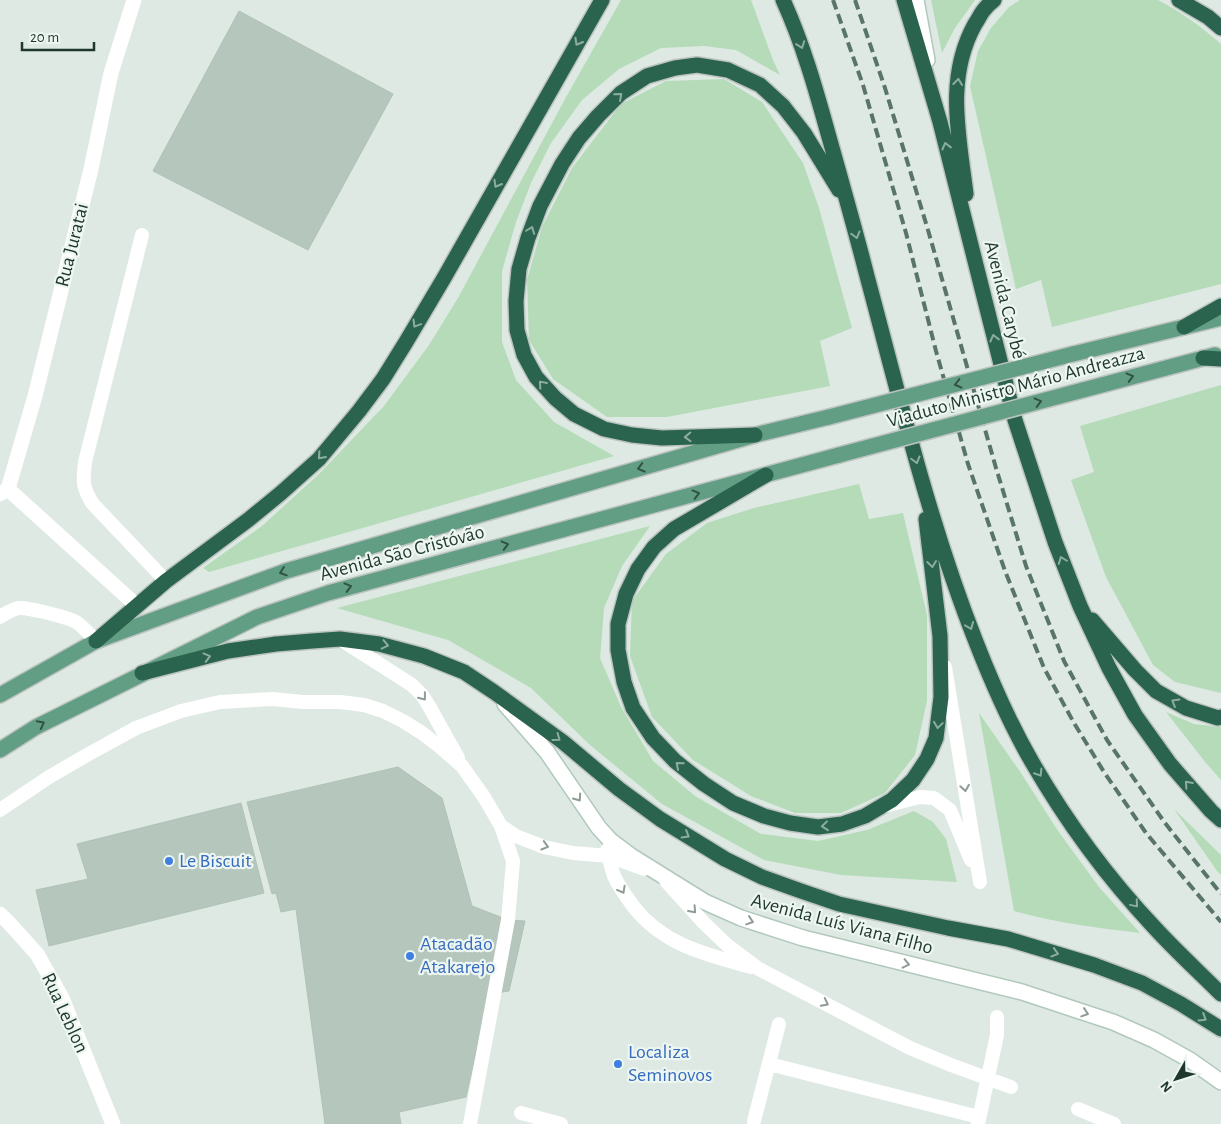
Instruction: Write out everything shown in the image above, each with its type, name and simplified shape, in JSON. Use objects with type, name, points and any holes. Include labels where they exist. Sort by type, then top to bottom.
[{"type":"highway","points":[[96,641],[136,605],[248,520],[319,459],[359,411],[384,379],[444,278],[602,0]]},
{"type":"highway","points":[[783,0],[810,70],[922,480],[947,563],[983,660],[1032,762],[1068,819],[1106,871],[1154,927],[1221,994]]},
{"type":"highway","name":"Avenida Carybé","points":[[904,0],[940,122],[1015,420],[1055,542],[1080,606]]},
{"type":"highway","points":[[973,253],[957,115],[956,85],[969,36],[983,10],[994,0]]},
{"type":"highway","points":[[1179,0],[1208,17],[1221,28]]},
{"type":"highway","points":[[755,435],[662,438],[632,435],[604,429],[574,414],[555,398],[536,377],[524,355],[517,330],[516,301],[519,269],[540,206],[562,164],[579,138],[622,93],[647,76],[675,68],[697,65],[728,70],[760,85],[784,106],[804,133],[848,205]]},
{"type":"highway","points":[[1184,327],[1221,306]]},
{"type":"highway","points":[[1203,358],[1221,359]]},
{"type":"highway","points":[[766,475],[674,530],[654,547],[638,569],[626,594],[618,624],[618,650],[624,682],[633,708],[653,738],[675,761],[704,784],[733,802],[764,816],[790,823],[818,827],[842,824],[865,816],[892,800],[913,780],[927,759],[936,738],[942,697],[940,636],[922,480]]},
{"type":"highway","points":[[1080,606],[1135,670],[1156,690],[1186,708],[1221,718]]},
{"type":"highway","points":[[1080,606],[1109,668],[1135,715],[1170,764],[1221,820]]},
{"type":"highway","points":[[142,673],[228,651],[276,644],[340,639],[379,644],[424,656],[464,672],[562,742],[619,789],[660,819],[724,859],[762,877],[839,904],[1008,939],[1094,965],[1142,983],[1221,1029]]},
{"type":"main road","name":"Rua Juratai","points":[[134,0],[112,73],[91,168],[35,396],[4,491],[136,605]]},
{"type":"main road","points":[[916,0],[940,122]]},
{"type":"main road","name":"Viaduto Ministro Mário Andreazza","points":[[829,417],[1221,318]]},
{"type":"main road","name":"Viaduto Ministro Mário Andreazza","points":[[839,456],[1221,353]]},
{"type":"main road","name":"Avenida São Cristóvão","points":[[0,696],[96,641],[286,571],[755,435],[829,417]]},
{"type":"main road","name":"Avenida São Cristóvão","points":[[0,750],[36,727],[257,617],[328,593],[839,456]]},
{"type":"main road","name":"Avenida Luís Viana Filho","points":[[494,692],[548,752],[599,828],[611,841],[630,856],[705,902],[741,918],[802,938],[1022,992],[1112,1022],[1154,1040],[1190,1060],[1221,1082]]},
{"type":"main road","name":"Rua Leblon","points":[[0,914],[37,954],[62,998],[113,1124]]},
{"type":"lane","points":[[142,235],[85,462],[83,481],[92,503],[166,581]]},
{"type":"lane","points":[[0,617],[7,612],[19,608],[70,619],[77,622],[96,641]]},
{"type":"lane","points":[[878,808],[920,797],[934,798],[950,810],[980,882],[940,636]]},
{"type":"lane","points":[[340,639],[412,685],[422,695],[462,766],[484,797],[501,826],[513,861],[508,920],[470,1124]]},
{"type":"lane","points":[[0,810],[48,777],[136,728],[181,711],[220,702],[273,699],[364,704],[403,721],[439,746],[462,766]]},
{"type":"lane","points":[[501,826],[516,836],[544,847],[573,853],[608,856],[660,874],[704,923],[727,945],[759,969],[910,1048],[1011,1087]]},
{"type":"lane","points":[[599,828],[614,875],[638,913],[652,927],[686,947],[759,969]]},
{"type":"lane","points":[[769,1064],[979,1121],[997,1035],[997,1018]]},
{"type":"lane","points":[[754,1121],[779,1024]]},
{"type":"lane","points":[[1078,1109],[1114,1124]]},
{"type":"lane","points":[[521,1113],[561,1124]]},
{"type":"green space","points":[[621,0],[751,0],[780,75],[736,50],[704,46],[661,48],[619,69],[582,100],[551,143],[531,183],[516,222],[502,271],[502,342],[516,380],[554,422],[614,456],[209,572],[203,568],[262,526],[319,474],[384,406],[429,345],[458,298],[565,99]]},
{"type":"green space","points":[[931,0],[975,0],[955,28],[942,53]]},
{"type":"green space","points":[[1020,0],[1158,0],[1191,20],[1221,44],[1221,284],[1052,327],[1041,280],[1016,289],[970,86],[978,51],[991,28],[1009,7]]},
{"type":"green space","points":[[724,79],[762,102],[803,163],[819,208],[852,328],[820,341],[830,386],[667,417],[607,417],[553,379],[529,340],[527,280],[542,227],[572,168],[621,104],[666,81]]},
{"type":"green space","points":[[1221,385],[1221,693],[1175,682],[1153,665],[1106,577],[1071,480],[1094,472],[1080,426]]},
{"type":"green space","points":[[859,484],[869,519],[903,513],[927,615],[927,701],[915,755],[885,793],[841,813],[795,813],[751,796],[693,760],[652,717],[630,656],[632,601],[666,554],[707,523],[754,508]]},
{"type":"green space","points":[[650,526],[622,566],[604,608],[600,658],[621,707],[653,761],[695,796],[761,834],[818,841],[867,830],[914,811],[933,822],[946,839],[957,882],[841,875],[764,860],[662,804],[590,745],[531,688],[448,640],[337,608]]},
{"type":"green space","points":[[1166,712],[1194,724],[1221,727],[1221,780],[1206,763]]},
{"type":"green space","points":[[979,713],[1021,773],[1058,831],[1099,887],[1140,933],[1061,922],[1014,911]]},
{"type":"green space","points":[[1174,809],[1221,855],[1221,875],[1217,871]]},
{"type":"building","points":[[239,11],[393,94],[308,250],[153,171]]},
{"type":"building","name":"Atacadão Atakarejo","points":[[398,767],[442,798],[472,906],[508,920],[525,921],[509,991],[489,994],[466,1097],[399,1112],[401,1124],[325,1124],[296,909],[281,912],[276,893],[272,894],[247,802]]},
{"type":"building","name":"Le Biscuit","points":[[241,803],[264,893],[49,946],[36,890],[88,879],[77,844]]},
{"type":"railway","points":[[833,0],[863,85],[906,233],[936,351],[968,464],[1005,571],[1044,668],[1104,772],[1146,833],[1221,922]]},
{"type":"railway","points":[[855,0],[885,88],[928,230],[1026,566],[1064,661],[1107,740],[1165,823],[1221,894]]},
{"type":"place","name":"Le Biscuit","points":[[169,861]]},
{"type":"place","name":"Atacadão Atakarejo","points":[[410,956]]},
{"type":"place","name":"Localiza Seminovos","points":[[618,1064]]}]
